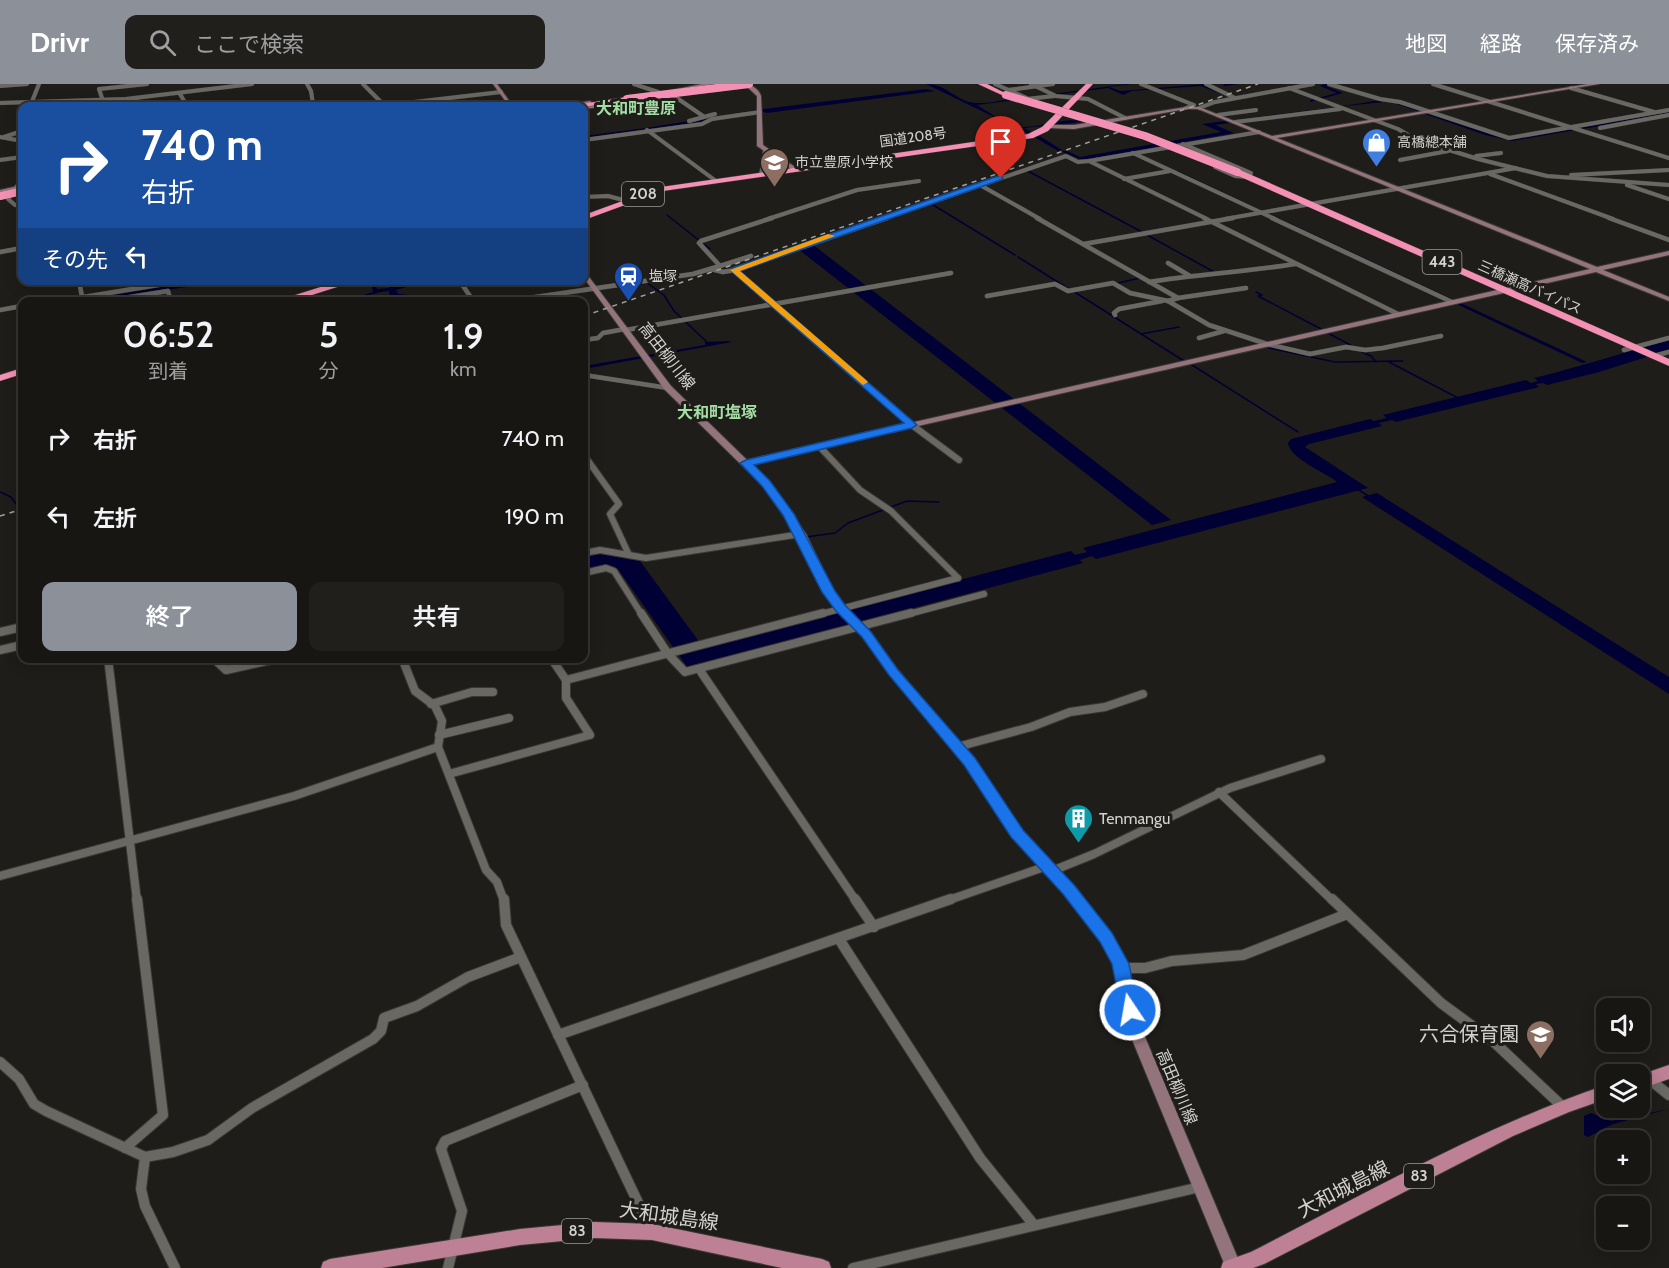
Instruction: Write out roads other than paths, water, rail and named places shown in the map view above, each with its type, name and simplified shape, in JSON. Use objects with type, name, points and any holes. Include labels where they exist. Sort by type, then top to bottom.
[{"type":"highway","points":[[627,99],[719,84]]},
{"type":"highway","points":[[627,99],[729,84]]},
{"type":"highway","points":[[588,104],[748,84]]},
{"type":"highway","name":"三橋瀬高バイパス","points":[[981,84],[1145,136],[1237,172],[1669,364]]},
{"type":"highway","name":"国道208号","points":[[588,217],[661,189],[1024,137],[1038,133],[1049,126],[1090,84]]},
{"type":"highway","points":[[0,195],[18,191]]},
{"type":"highway","points":[[296,297],[338,285]]},
{"type":"highway","points":[[0,378],[18,372]]},
{"type":"main road","points":[[1650,1078],[1669,1072]]},
{"type":"main road","name":"大和城島線","points":[[1232,1268],[1257,1258],[1507,1131],[1596,1095]]},
{"type":"main road","name":"大和城島線","points":[[330,1268],[563,1231],[652,1232],[822,1268]]},
{"type":"street","points":[[0,86],[27,84]]},
{"type":"street","points":[[32,102],[39,84]]},
{"type":"street","points":[[102,101],[99,89],[147,84]]},
{"type":"street","points":[[217,84],[218,89]]},
{"type":"street","points":[[91,102],[180,94],[252,84]]},
{"type":"street","points":[[307,84],[313,102]]},
{"type":"street","points":[[363,84],[381,102]]},
{"type":"street","points":[[495,84],[508,102]]},
{"type":"street","points":[[634,84],[658,92]]},
{"type":"street","points":[[587,102],[711,84]]},
{"type":"street","points":[[748,84],[758,93],[760,143],[765,150],[796,170]]},
{"type":"street","points":[[588,107],[756,84]]},
{"type":"street","points":[[995,84],[1027,98],[1046,103],[1028,107]]},
{"type":"street","points":[[1009,91],[1033,85],[1053,84]]},
{"type":"street","points":[[1141,84],[1194,105],[1186,108]]},
{"type":"street","points":[[1206,84],[1235,98]]},
{"type":"street","points":[[1049,126],[1074,127],[1186,108],[1199,108],[1235,98],[1312,84]]},
{"type":"street","points":[[1329,84],[1428,111],[1509,138],[1669,110]]},
{"type":"street","points":[[1433,84],[1669,160]]},
{"type":"street","points":[[1563,84],[1656,112]]},
{"type":"street","points":[[1272,137],[1597,84]]},
{"type":"street","points":[[1033,85],[1055,96]]},
{"type":"street","points":[[1289,88],[1402,131],[1417,140],[1516,168],[1561,178],[1669,185]]},
{"type":"street","points":[[418,102],[501,92]]},
{"type":"street","points":[[180,94],[185,102]]},
{"type":"street","points":[[674,96],[703,116]]},
{"type":"street","points":[[1013,100],[1055,96],[1088,99],[1125,118]]},
{"type":"street","points":[[135,98],[138,102]]},
{"type":"street","points":[[0,103],[18,104]]},
{"type":"street","points":[[1232,121],[1278,111],[1284,114],[1333,106]]},
{"type":"street","points":[[1199,108],[1669,299]]},
{"type":"street","points":[[1232,121],[1340,109]]},
{"type":"street","points":[[588,134],[696,120],[703,116],[759,110]]},
{"type":"street","points":[[588,139],[648,131],[759,110]]},
{"type":"street","points":[[1218,115],[1256,110]]},
{"type":"street","points":[[1419,113],[1508,142],[1668,116]]},
{"type":"street","points":[[643,127],[711,181]]},
{"type":"street","points":[[2,137],[18,132]]},
{"type":"street","points":[[711,269],[723,272],[735,270],[1066,156],[1078,162],[1089,161],[1259,132]]},
{"type":"street","points":[[2,137],[18,140]]},
{"type":"street","points":[[1167,146],[1234,176],[1248,177],[1251,173],[1182,144]]},
{"type":"street","points":[[761,175],[765,150]]},
{"type":"street","points":[[1400,160],[1450,151]]},
{"type":"street","points":[[1133,153],[1454,301]]},
{"type":"street","points":[[1471,156],[1500,153]]},
{"type":"street","points":[[0,160],[18,158]]},
{"type":"street","points":[[1089,161],[1398,314]]},
{"type":"street","points":[[1084,244],[1516,168]]},
{"type":"street","points":[[1561,178],[1598,171],[1612,173],[1669,170]]},
{"type":"street","points":[[1124,178],[1172,171]]},
{"type":"street","points":[[1488,174],[1669,240]]},
{"type":"street","points":[[720,266],[699,242],[858,190],[919,181]]},
{"type":"street","points":[[1618,182],[1669,199]]},
{"type":"street","points":[[980,185],[1178,298]]},
{"type":"street","points":[[18,191],[8,199],[18,204]]},
{"type":"street","points":[[588,197],[608,196],[627,201]]},
{"type":"street","points":[[0,252],[18,249]]},
{"type":"street","points":[[746,463],[1669,253]]},
{"type":"street","points":[[535,297],[693,274],[751,256]]},
{"type":"street","points":[[1168,263],[1190,276]]},
{"type":"street","points":[[1149,282],[1190,276],[1248,272],[1295,264]]},
{"type":"street","points":[[735,270],[912,425],[959,460]]},
{"type":"street","points":[[588,339],[598,338],[603,333],[951,273]]},
{"type":"street","name":"高田柳川線","points":[[588,280],[668,388],[766,484],[801,534],[829,592],[957,747],[1017,833],[1115,951],[1138,1037],[1232,1268]]},
{"type":"street","points":[[987,296],[1055,284],[1068,291],[1113,283],[1131,293],[1167,301],[1209,326],[1267,344],[1310,354],[1346,347],[1372,350],[1441,336]]},
{"type":"street","points":[[80,285],[82,297],[157,285]]},
{"type":"street","points":[[1115,315],[1114,313],[1119,309],[1246,288]]},
{"type":"street","points":[[130,297],[168,291],[170,297]]},
{"type":"street","points":[[0,310],[18,307]]},
{"type":"street","points":[[1199,338],[1226,331]]},
{"type":"street","points":[[1631,348],[1669,338]]},
{"type":"street","points":[[1652,356],[1669,352]]},
{"type":"street","points":[[588,375],[668,388]]},
{"type":"street","points":[[566,680],[958,578],[891,511],[860,490],[819,446]]},
{"type":"street","points":[[588,461],[619,504],[610,514],[629,555]]},
{"type":"street","points":[[588,553],[600,550],[646,558],[801,534]]},
{"type":"street","points":[[588,572],[606,568],[614,571],[668,654],[685,672],[858,625],[984,594]]},
{"type":"street","points":[[0,632],[18,628]]},
{"type":"street","points":[[0,650],[18,646]]},
{"type":"street","points":[[109,663],[164,1115],[125,1148]]},
{"type":"street","points":[[218,663],[226,670],[258,663]]},
{"type":"street","points":[[404,663],[415,691],[435,706],[442,721],[438,747],[486,870],[496,878],[504,893],[506,925],[652,1232]]},
{"type":"street","points":[[448,774],[590,735],[566,698],[566,680],[554,663]]},
{"type":"street","points":[[699,669],[874,927]]},
{"type":"street","points":[[431,704],[472,692],[494,692]]},
{"type":"street","points":[[957,747],[1031,728],[1071,712],[1105,707],[1143,694]]},
{"type":"street","points":[[439,735],[509,718]]},
{"type":"street","points":[[0,876],[294,796],[438,747]]},
{"type":"street","points":[[558,1035],[874,927],[1049,869],[1089,859],[1153,823],[1219,792],[1322,759]]},
{"type":"street","points":[[1219,792],[1441,1003],[1494,1042],[1563,1107]]},
{"type":"street","points":[[1121,968],[1145,968],[1172,962],[1243,955],[1347,914]]},
{"type":"street","points":[[839,939],[980,1158],[1034,1224]]},
{"type":"street","points":[[0,1062],[19,1079],[34,1104],[145,1157],[193,1147],[208,1140],[252,1108],[373,1039],[381,1031],[384,1018],[390,1014],[417,1006],[468,977],[521,957]]},
{"type":"street","points":[[1650,1084],[1669,1095]]},
{"type":"street","points":[[448,1268],[462,1211],[441,1149],[445,1141],[583,1085]]},
{"type":"street","points":[[145,1157],[141,1190],[145,1206],[175,1268]]},
{"type":"street","points":[[853,1268],[1200,1187]]},
{"type":"waterway","points":[[1225,85],[1237,84]]},
{"type":"waterway","points":[[1311,101],[1341,93],[1322,86],[1330,84]]},
{"type":"waterway","points":[[1036,136],[1060,150]]},
{"type":"waterway","points":[[1026,170],[1142,232]]},
{"type":"waterway","points":[[930,203],[1015,255]]},
{"type":"waterway","points":[[667,215],[710,249]]},
{"type":"waterway","points":[[1147,235],[1216,273]]},
{"type":"waterway","points":[[1018,257],[1069,289]]},
{"type":"waterway","points":[[1114,284],[1140,278]]},
{"type":"waterway","points":[[629,286],[647,283],[664,295],[674,311],[709,344]]},
{"type":"waterway","points":[[1073,291],[1141,334]]},
{"type":"waterway","points":[[1256,292],[1262,295],[1258,296],[1323,330]]},
{"type":"waterway","points":[[1141,334],[1179,327]]},
{"type":"waterway","points":[[1328,333],[1352,346]]},
{"type":"waterway","points":[[1141,334],[1184,361]]},
{"type":"waterway","points":[[1269,348],[1335,362],[1376,361]]},
{"type":"waterway","points":[[1362,352],[1371,356],[1376,361]]},
{"type":"waterway","points":[[1376,361],[1403,361]]},
{"type":"waterway","points":[[1389,362],[1458,398]]},
{"type":"waterway","points":[[1189,363],[1298,432]]},
{"type":"waterway","points":[[1357,489],[1370,497]]},
{"type":"waterway","points":[[0,492],[11,497],[18,507]]},
{"type":"waterway","points":[[806,537],[835,533],[848,523],[907,501],[939,502]]},
{"type":"waterway","points":[[741,540],[780,534]]},
{"type":"waterway","points":[[655,554],[706,546]]},
{"type":"railway","points":[[588,315],[1258,84]]},
{"type":"railway","points":[[0,516],[18,510]]},
{"type":"place","name":"高橋總本舗","points":[[1376,168]]},
{"type":"place","name":"市立豊原小学校","points":[[774,188]]},
{"type":"place","name":"塩塚","points":[[628,302]]},
{"type":"place","name":"Tenmangu","points":[[1078,844]]},
{"type":"place","name":"六合保育園","points":[[1540,1060]]},
{"type":"district","name":"大和町豊原","points":[[636,108]]},
{"type":"district","name":"大和町塩塚","points":[[717,412]]}]
